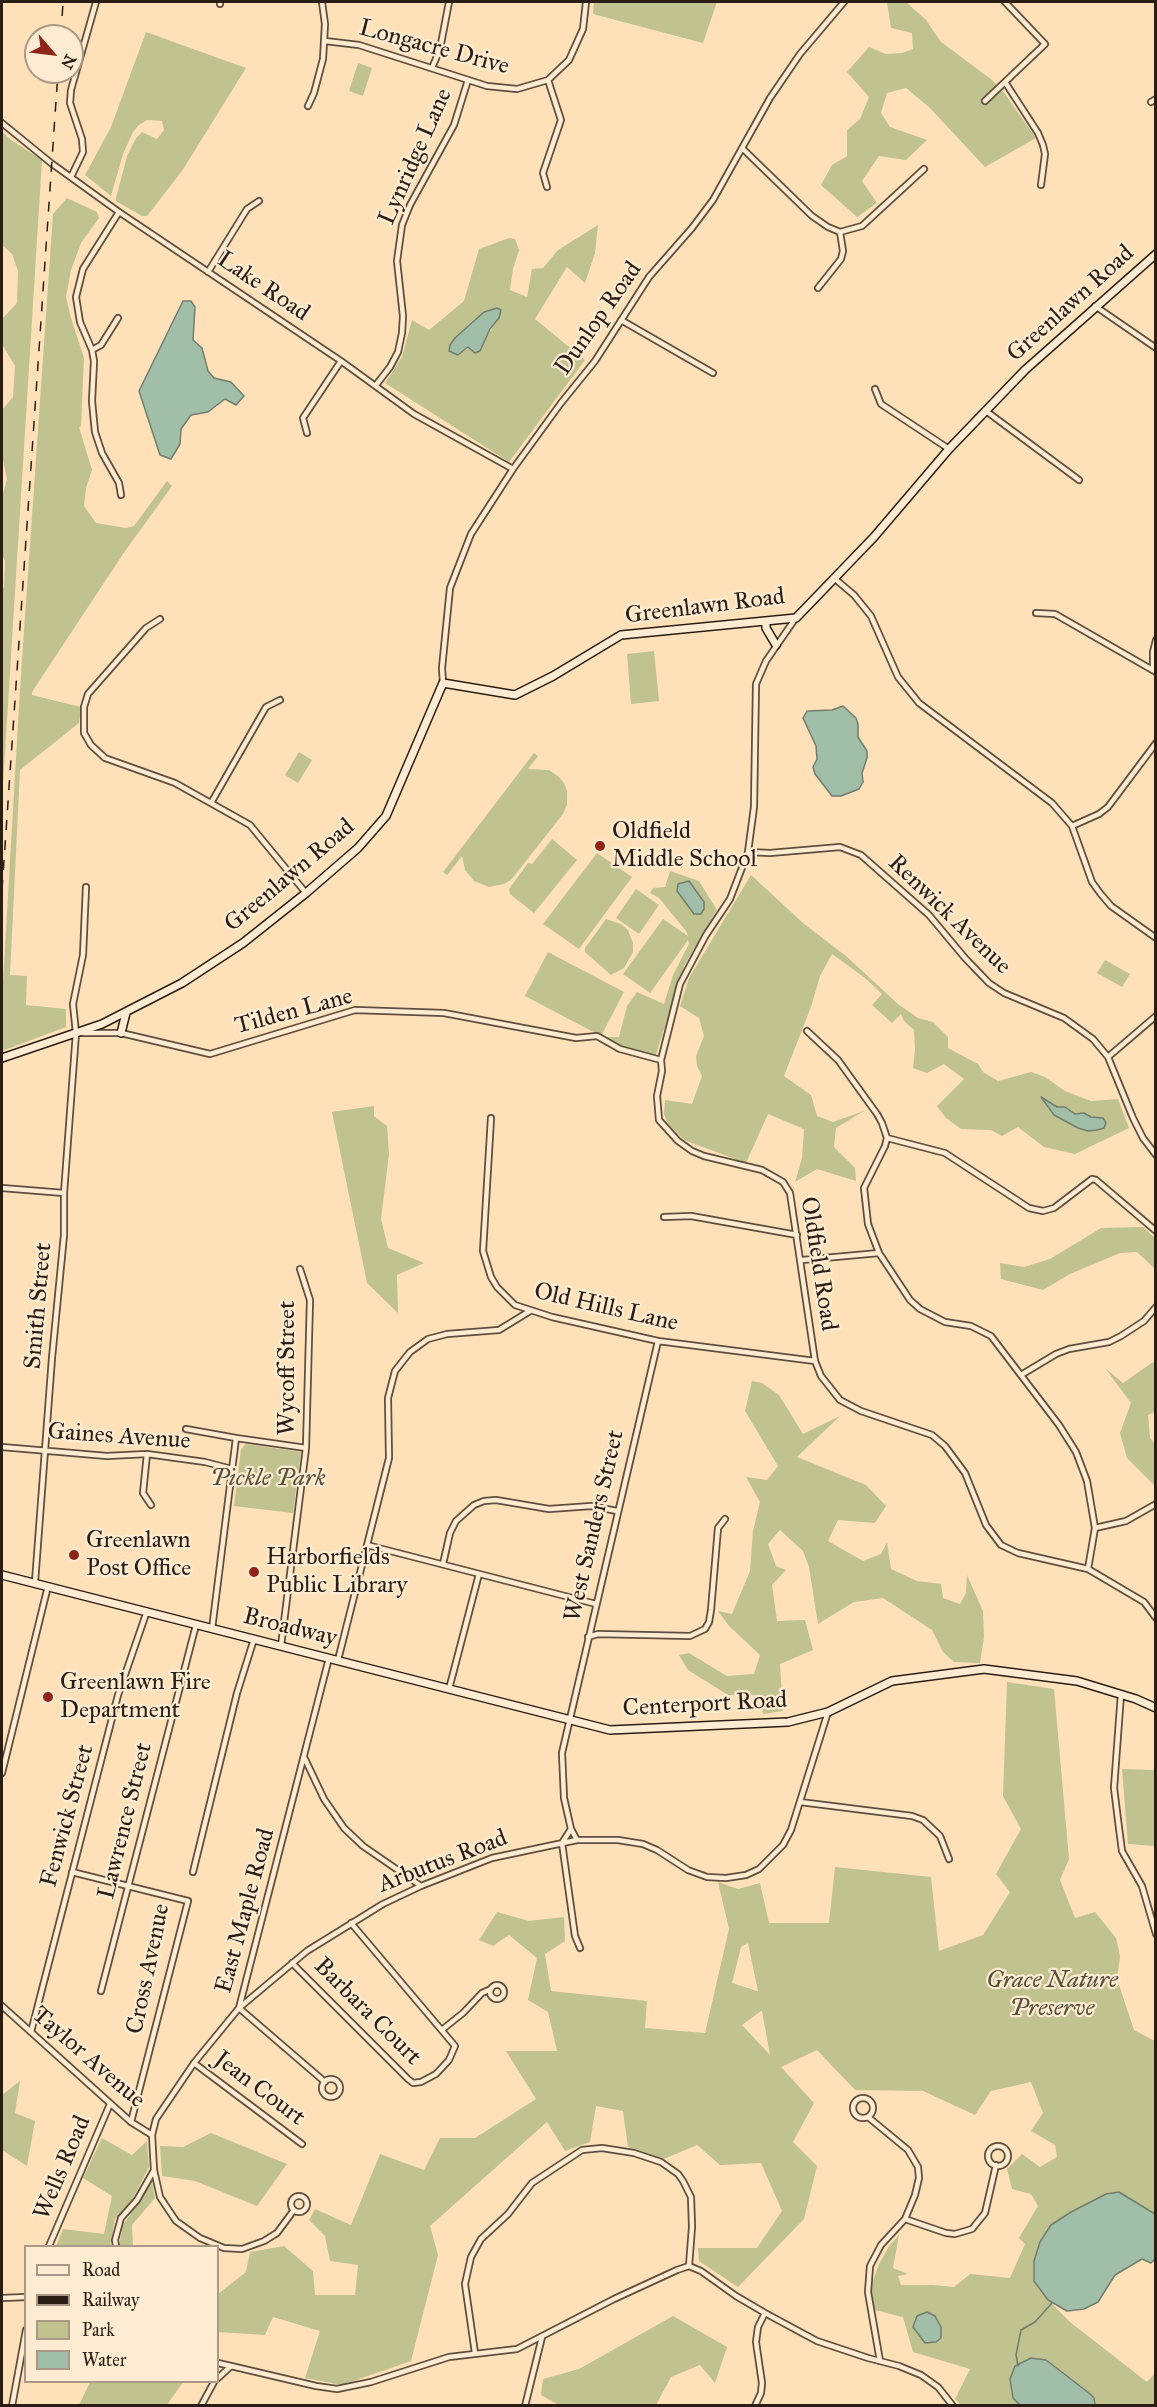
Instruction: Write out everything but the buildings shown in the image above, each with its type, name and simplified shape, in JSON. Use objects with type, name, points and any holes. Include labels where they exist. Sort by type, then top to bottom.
[{"type":"main road","name":"Greenlawn Road","points":[[2,1058],[126,1013],[213,964],[306,893],[358,848],[386,816],[442,682],[515,695],[553,676],[621,635],[796,618],[874,537],[949,449],[1024,369],[1155,254]]},
{"type":"main road","points":[[766,621],[766,628],[776,645]]},
{"type":"main road","points":[[121,1033],[126,1013]]},
{"type":"main road","name":"Broadway","points":[[2,1575],[569,1720]]},
{"type":"main road","name":"Centerport Road","points":[[569,1720],[610,1730],[788,1722],[828,1712],[892,1681],[984,1669],[1077,1681],[1155,1708]]},
{"type":"street","points":[[71,177],[83,152],[82,139],[70,102],[71,90],[96,2]]},
{"type":"street","points":[[308,106],[321,73],[325,41],[322,2]]},
{"type":"street","points":[[432,68],[440,49],[449,2]]},
{"type":"street","name":"Longacre Drive","points":[[325,41],[359,45],[468,80],[504,89],[517,89],[548,80],[569,60],[584,29],[586,2]]},
{"type":"street","name":"Dunlop Road","points":[[442,682],[447,609],[454,577],[471,534],[513,469],[595,360],[650,278],[712,200],[770,98],[800,54],[844,2]]},
{"type":"street","points":[[985,101],[1045,44],[1005,2]]},
{"type":"street","name":"Lynridge Lane","points":[[376,385],[390,368],[398,352],[402,333],[397,261],[402,225],[410,205],[454,125],[468,80]]},
{"type":"street","points":[[547,187],[543,173],[560,130],[561,120],[548,80]]},
{"type":"street","points":[[1005,82],[1038,133],[1043,145],[1045,154],[1041,186]]},
{"type":"street","name":"Lake Road","points":[[2,123],[119,212],[376,385],[414,414],[513,469]]},
{"type":"street","points":[[742,148],[812,216],[840,232],[862,226],[924,169]]},
{"type":"street","points":[[208,272],[247,209],[259,201]]},
{"type":"street","points":[[119,212],[91,254],[78,281],[76,297],[80,322],[92,350],[93,421],[102,453],[119,483],[121,495]]},
{"type":"street","points":[[818,288],[841,259],[843,251],[840,232]]},
{"type":"street","points":[[1095,306],[1155,348]]},
{"type":"street","points":[[92,350],[101,345],[118,318]]},
{"type":"street","points":[[621,320],[713,374]]},
{"type":"street","points":[[307,433],[303,418],[340,361]]},
{"type":"street","points":[[874,389],[881,404],[949,449]]},
{"type":"street","points":[[986,411],[1079,480]]},
{"type":"street","points":[[834,578],[871,616],[898,677],[919,703],[1040,792],[1072,826],[1092,882],[1110,906],[1155,938]]},
{"type":"street","points":[[1036,613],[1054,614],[1154,671],[1155,640]]},
{"type":"street","name":"Oldfield Road","points":[[796,618],[776,645],[756,684],[754,807],[748,852],[730,899],[706,935],[680,984],[661,1060],[663,1071],[657,1096],[659,1120],[678,1141],[704,1156],[762,1170],[783,1182],[790,1193],[802,1260],[815,1361],[821,1376],[840,1400],[861,1411],[932,1435],[945,1446],[965,1473],[986,1525],[1001,1545],[1018,1553],[1088,1569],[1153,1608],[1155,1617]]},
{"type":"street","points":[[159,619],[146,628],[88,694],[83,713],[84,734],[90,745],[105,758],[174,783],[250,825],[306,893]]},
{"type":"street","points":[[211,803],[266,707],[280,700]]},
{"type":"street","points":[[1072,826],[1099,814],[1108,807],[1155,743]]},
{"type":"street","name":"Renwick Avenue","points":[[748,852],[770,853],[840,847],[861,855],[929,915],[988,983],[1004,993],[1064,1018],[1093,1039],[1108,1057],[1133,1118],[1155,1155]]},
{"type":"street","name":"Smith Street","points":[[35,1582],[64,1235],[64,1192],[76,1033],[73,1004],[83,955],[86,887]]},
{"type":"street","name":"Tilden Lane","points":[[76,1033],[121,1033],[210,1054],[355,1010],[444,1013],[576,1038],[597,1036],[620,1049],[661,1060]]},
{"type":"street","points":[[1108,1057],[1155,1016]]},
{"type":"street","points":[[807,1031],[838,1060],[877,1114],[886,1138],[885,1146],[864,1188],[868,1224],[879,1252],[906,1294],[920,1309],[945,1322],[970,1326],[991,1336],[1059,1425],[1076,1452],[1087,1480],[1095,1528],[1088,1569]]},
{"type":"street","name":"Old Hills Lane","points":[[491,1118],[483,1251],[497,1287],[515,1305],[530,1311],[658,1341],[815,1361]]},
{"type":"street","points":[[886,1138],[945,1153],[1029,1208],[1043,1211],[1054,1208],[1092,1179],[1096,1180],[1155,1231]]},
{"type":"street","points":[[2,1188],[64,1192]]},
{"type":"street","points":[[664,1217],[691,1216],[797,1235]]},
{"type":"street","points":[[802,1260],[879,1252]]},
{"type":"street","name":"Wycoff Street","points":[[281,1646],[306,1448],[310,1300],[300,1269]]},
{"type":"street","points":[[1021,1375],[1056,1354],[1069,1349],[1109,1342],[1121,1336],[1144,1321],[1155,1307]]},
{"type":"street","points":[[338,1660],[389,1458],[388,1398],[395,1371],[419,1345],[437,1336],[499,1330],[530,1311]]},
{"type":"street","name":"West Sanders Street","points":[[577,1840],[566,1815],[562,1753],[658,1341]]},
{"type":"street","points":[[186,1429],[306,1448]]},
{"type":"street","points":[[212,1629],[236,1438]]},
{"type":"street","name":"Gaines Avenue","points":[[2,1447],[106,1456],[147,1454],[205,1462],[232,1469]]},
{"type":"street","points":[[147,1454],[143,1493],[151,1505]]},
{"type":"street","points":[[442,1564],[450,1533],[456,1521],[474,1505],[484,1501],[496,1500],[549,1509],[591,1506],[617,1511]]},
{"type":"street","points":[[1095,1528],[1126,1521],[1155,1504]]},
{"type":"street","points":[[588,1637],[598,1634],[690,1636],[705,1629],[711,1610],[718,1528],[725,1519]]},
{"type":"street","points":[[367,1545],[596,1604]]},
{"type":"street","points":[[449,1689],[479,1574]]},
{"type":"street","points":[[2,1773],[48,1586]]},
{"type":"street","name":"Fenwick Street","points":[[31,2032],[118,1695],[147,1611]]},
{"type":"street","name":"Lawrence Street","points":[[101,1991],[196,1625]]},
{"type":"street","points":[[193,1872],[237,1693],[254,1639]]},
{"type":"street","name":"East Maple Road","points":[[217,2245],[200,2238],[176,2221],[160,2197],[154,2170],[152,2135],[156,2119],[194,2063],[239,2008],[329,1658]]},
{"type":"street","points":[[1120,1694],[1114,1788],[1122,1851],[1142,1886],[1155,1934]]},
{"type":"street","name":"Arbutus Road","points":[[239,2008],[292,1963],[383,1904],[421,1886],[492,1858],[577,1840],[618,1840],[643,1844],[657,1850],[688,1870],[707,1877],[726,1878],[746,1875],[759,1869],[771,1860],[791,1830],[828,1712]]},
{"type":"street","points":[[304,1758],[324,1799],[344,1828],[363,1846],[421,1886]]},
{"type":"street","points":[[800,1802],[912,1816],[923,1820],[940,1836],[949,1859]]},
{"type":"street","points":[[571,1828],[562,1843],[574,1936],[580,1948]]},
{"type":"street","name":"Cross Avenue","points":[[72,1872],[188,1900],[131,2122]]},
{"type":"street","name":"Barbara Court","points":[[292,1963],[413,2083],[421,2082],[436,2074],[454,2052],[455,2046],[443,2029],[351,1923]]},
{"type":"street","points":[[443,2029],[471,2006],[482,1993],[491,1989]]},
{"type":"street","name":"Taylor Avenue","points":[[2,2006],[110,2104],[131,2122],[152,2135]]},
{"type":"street","points":[[239,2008],[325,2082]]},
{"type":"street","name":"Jean Court","points":[[194,2063],[302,2144]]},
{"type":"street","points":[[868,2117],[872,2112],[871,2103],[866,2099],[860,2099],[855,2104],[855,2112],[861,2118],[868,2117],[908,2150],[918,2167],[919,2178],[905,2219],[881,2245],[870,2266],[868,2292],[880,2361]]},
{"type":"street","name":"Wells Road","points":[[50,2245],[110,2104]]},
{"type":"street","points":[[1000,2146],[1006,2149],[1008,2158],[1002,2165],[996,2165],[989,2159],[989,2152],[1000,2146]]},
{"type":"street","points":[[475,2353],[465,2284],[471,2257],[481,2240],[508,2214],[532,2183],[582,2150],[602,2148],[634,2153],[661,2162],[678,2174],[691,2197],[692,2227],[689,2266]]},
{"type":"street","points":[[905,2219],[946,2233],[955,2234],[972,2229],[985,2213],[996,2165]]},
{"type":"street","points":[[116,2245],[121,2218],[136,2200],[154,2170]]},
{"type":"street","name":"East Maple Road","points":[[219,2246],[242,2249],[264,2241],[277,2233],[294,2210]]},
{"type":"street","points":[[219,2363],[338,2389],[371,2382],[449,2357],[517,2349],[614,2299],[689,2266],[701,2271],[765,2313],[817,2341],[921,2375],[938,2387],[953,2406]]},
{"type":"street","points":[[2,2298],[24,2297]]},
{"type":"street","points":[[755,2406],[761,2393],[762,2383],[756,2342],[758,2327],[765,2313]]},
{"type":"street","points":[[525,2406],[542,2337]]},
{"type":"street","points":[[12,2406],[24,2341]]},
{"type":"street","points":[[219,2377],[231,2366]]},
{"type":"street","points":[[201,2406],[213,2383]]},
{"type":"green space","points":[[594,2],[717,2],[703,43],[593,14]]},
{"type":"green space","points":[[887,2],[906,2],[926,20],[941,42],[992,80],[1005,94],[1036,138],[985,167],[929,107],[906,88],[887,93],[881,113],[890,127],[927,140],[906,160],[879,156],[862,181],[877,203],[857,217],[821,185],[832,165],[847,156],[847,130],[860,119],[869,97],[847,72],[869,47],[886,54],[902,53],[913,49],[912,33],[891,28]]},
{"type":"green space","points":[[146,32],[246,68],[182,171],[147,216],[142,216],[116,201],[116,198],[127,156],[136,138],[142,132],[157,139],[164,130],[162,121],[147,120],[133,132],[123,154],[111,196],[85,175],[111,127]]},
{"type":"green space","points":[[358,63],[372,68],[363,96],[349,91]]},
{"type":"green space","points":[[2,131],[11,140],[42,160],[2,800],[2,590],[5,561],[2,555],[2,498],[7,479],[2,455],[2,410],[13,397],[15,366],[2,344],[2,319],[17,303],[18,271],[12,254],[2,245]]},
{"type":"green space","points":[[67,198],[97,212],[99,218],[81,243],[71,270],[66,297],[84,358],[81,426],[79,427],[92,470],[86,488],[84,506],[96,523],[126,528],[134,526],[167,481],[172,486],[123,554],[32,692],[32,695],[81,707],[79,723],[20,770],[10,975],[27,976],[26,1005],[66,1009],[66,1027],[2,1051],[2,999],[20,689],[53,214]]},
{"type":"green space","points":[[598,225],[595,253],[585,283],[567,267],[535,319],[585,360],[509,462],[385,383],[402,357],[412,320],[429,330],[464,301],[479,249],[509,238],[515,239],[519,250],[510,290],[527,297],[532,269],[543,268],[558,250]],"holes":[[[485,312],[499,318],[487,336],[458,355],[455,338]]]},
{"type":"green space","points":[[654,651],[659,701],[631,704],[627,654]]},
{"type":"green space","points":[[299,752],[312,760],[298,783],[285,775]]},
{"type":"green space","points":[[534,753],[538,756],[528,769],[549,770],[564,783],[567,791],[567,805],[563,814],[511,880],[504,884],[489,887],[474,881],[465,870],[462,856],[447,875],[443,872]]},
{"type":"green space","points":[[552,839],[577,860],[534,913],[510,894],[509,889],[528,863],[532,864]]},
{"type":"green space","points":[[597,853],[632,877],[579,949],[543,924]]},
{"type":"green space","points":[[670,871],[699,881],[717,910],[684,966],[654,1061],[616,1052],[602,1041],[607,1037],[619,1037],[627,1006],[637,992],[664,1004],[673,975],[689,944],[688,940],[650,993],[623,974],[663,919],[688,936],[659,898],[650,893],[653,888],[665,887]]},
{"type":"green space","points":[[751,875],[898,1004],[918,1018],[933,1022],[948,1037],[948,1048],[978,1064],[983,1072],[998,1081],[1031,1072],[1045,1077],[1065,1091],[1091,1101],[1118,1099],[1129,1128],[1075,1154],[1044,1147],[1018,1127],[1002,1136],[991,1130],[961,1129],[946,1118],[937,1106],[964,1079],[944,1064],[927,1073],[913,1068],[914,1030],[904,1021],[901,1014],[892,1023],[872,1005],[882,994],[865,978],[832,954],[820,976],[811,1007],[784,1076],[811,1095],[817,1116],[833,1122],[864,1111],[836,1128],[834,1147],[855,1168],[856,1181],[817,1169],[795,1182],[802,1158],[804,1129],[768,1114],[746,1163],[684,1140],[668,1124],[664,1114],[665,1100],[692,1104],[702,1076],[697,1066],[696,1056],[704,1036],[699,1018],[680,1006],[689,978]]},
{"type":"green space","points":[[636,889],[659,905],[639,934],[616,918]]},
{"type":"green space","points":[[606,919],[621,924],[628,930],[633,943],[633,952],[624,968],[611,975],[585,952],[585,948]]},
{"type":"green space","points":[[548,952],[624,992],[601,1036],[525,996]]},
{"type":"green space","points":[[1105,960],[1130,974],[1122,987],[1097,973]]},
{"type":"green space","points":[[374,1106],[374,1116],[387,1126],[389,1154],[381,1219],[388,1248],[424,1263],[397,1275],[398,1313],[367,1283],[332,1112]]},
{"type":"green space","points":[[1143,1227],[1155,1238],[1155,1269],[1137,1252],[1120,1253],[1070,1274],[1043,1290],[1001,1279],[1000,1263],[1024,1267],[1050,1259],[1101,1228]]},
{"type":"green space","points":[[1153,1362],[1156,1364],[1155,1412],[1148,1415],[1150,1438],[1155,1444],[1155,1486],[1127,1458],[1120,1433],[1131,1403],[1105,1368],[1123,1383]]},
{"type":"green space","points":[[752,1381],[762,1383],[779,1395],[803,1434],[840,1416],[797,1457],[866,1485],[886,1506],[875,1523],[838,1520],[828,1541],[863,1561],[881,1554],[887,1542],[891,1569],[917,1581],[941,1584],[943,1598],[960,1604],[966,1593],[967,1575],[983,1611],[984,1637],[980,1663],[954,1662],[943,1652],[932,1630],[883,1598],[854,1602],[818,1624],[809,1567],[803,1551],[780,1530],[768,1544],[776,1566],[786,1570],[772,1585],[777,1621],[805,1620],[813,1650],[780,1664],[783,1711],[763,1714],[759,1695],[728,1695],[688,1670],[679,1655],[689,1653],[727,1676],[754,1674],[760,1655],[729,1626],[718,1611],[732,1614],[750,1571],[753,1531],[760,1502],[746,1477],[767,1480],[778,1466],[745,1411]]},
{"type":"green space","name":"Pickle Park","points":[[246,1444],[301,1452],[293,1513],[234,1506],[241,1449]]},
{"type":"green space","name":"Grace Nature Preserve","points":[[1007,1682],[1054,1689],[1069,1859],[1060,1880],[1075,1918],[1095,1912],[1116,1938],[1120,1956],[1117,1979],[1134,2030],[1155,2041],[1156,2214],[1119,2192],[1106,2194],[1071,2212],[1048,2300],[1070,2322],[1147,2382],[1155,2373],[1155,2405],[961,2405],[955,2399],[970,2369],[913,2352],[903,2317],[875,2310],[871,2287],[878,2266],[889,2246],[899,2235],[893,2268],[908,2274],[898,2276],[901,2285],[954,2287],[970,2274],[1010,2278],[1025,2244],[1019,2238],[1038,2206],[1031,2194],[1012,2189],[1007,2169],[1022,2154],[1040,2167],[1057,2157],[1055,2145],[1031,2131],[1043,2113],[1031,2082],[991,2091],[975,2115],[923,2091],[855,2090],[817,2050],[781,2067],[814,2103],[793,2142],[817,2166],[804,2219],[738,2287],[699,2261],[698,2248],[757,2248],[782,2211],[761,2163],[720,2165],[697,2145],[664,2159],[628,2147],[623,2111],[596,2106],[590,2142],[565,2151],[547,2122],[430,2226],[438,2255],[411,2361],[342,2385],[305,2378],[320,2331],[273,2317],[265,2335],[219,2332],[219,2293],[246,2272],[250,2252],[284,2246],[313,2271],[315,2295],[355,2295],[358,2265],[330,2261],[325,2236],[309,2220],[315,2209],[351,2225],[380,2154],[424,2170],[440,2138],[475,2138],[536,2099],[506,2051],[557,2051],[548,2012],[528,2000],[537,1958],[509,1935],[493,1946],[479,1940],[497,1912],[529,1921],[564,1917],[565,1941],[545,1954],[551,1991],[647,2001],[645,2028],[705,2033],[729,1929],[718,1882],[738,1889],[760,1883],[769,1923],[829,1923],[835,1867],[931,1877],[939,1951],[983,1935],[1010,1892],[996,1874],[1021,1829],[1003,1796]],"holes":[[[748,1943],[758,1991],[732,1983],[741,1947]],[[762,2011],[770,2055],[742,2025]]]},
{"type":"green space","points":[[1122,1769],[1155,1770],[1155,1846],[1128,1844]]},
{"type":"green space","points":[[20,2081],[15,2113],[35,2121],[27,2166],[2,2150],[2,2095]]},
{"type":"green space","points":[[211,2133],[287,2164],[257,2206],[195,2181],[162,2176],[160,2146],[183,2147]]},
{"type":"green space","points":[[102,2138],[132,2155],[147,2141],[149,2167],[130,2204],[115,2219],[110,2245],[56,2245],[63,2229],[104,2234],[112,2196],[83,2178]]},
{"type":"green space","points":[[152,2182],[155,2198],[132,2225],[133,2245],[119,2245],[123,2225]]},
{"type":"green space","points":[[673,2316],[727,2347],[715,2383],[700,2365],[671,2377],[656,2405],[559,2405],[541,2395],[543,2379],[579,2369]]},
{"type":"green space","points":[[90,2383],[182,2383],[167,2405],[79,2405]]},
{"type":"water","points":[[183,301],[191,301],[195,307],[193,340],[202,348],[208,371],[214,378],[231,382],[244,396],[236,405],[225,399],[208,412],[191,415],[181,429],[180,444],[171,459],[160,455],[139,391]]},
{"type":"water","points":[[497,308],[501,310],[499,318],[490,329],[480,351],[475,353],[468,347],[458,355],[449,351],[455,338],[484,312]]},
{"type":"water","points":[[843,706],[856,718],[858,737],[867,751],[867,758],[862,773],[863,782],[859,789],[841,796],[832,796],[815,774],[813,767],[817,759],[816,746],[803,718],[807,711],[832,710]]},
{"type":"water","points":[[689,881],[704,902],[701,914],[694,914],[677,891],[678,884]]},
{"type":"water","points":[[1041,1097],[1075,1114],[1084,1113],[1091,1117],[1103,1118],[1106,1123],[1104,1128],[1088,1131],[1078,1128],[1054,1115]]},
{"type":"water","points":[[1119,2192],[1155,2214],[1155,2259],[1151,2263],[1142,2259],[1115,2275],[1098,2302],[1084,2309],[1067,2311],[1048,2300],[1034,2281],[1034,2261],[1040,2242],[1051,2225],[1071,2212],[1106,2194]]},
{"type":"water","points":[[927,2312],[935,2316],[941,2327],[941,2338],[936,2342],[925,2343],[913,2327],[917,2316]]},
{"type":"water","points":[[1031,2358],[1046,2360],[1089,2393],[1094,2398],[1095,2405],[1020,2405],[1013,2398],[1010,2379],[1015,2366]]},
{"type":"waterway","points":[[1018,2366],[1016,2355],[1021,2330],[1035,2322],[1052,2303]]},
{"type":"railway","points":[[62,24],[63,2]]},
{"type":"railway","points":[[2,890],[57,84]]},
{"type":"place","name":"Oldfield Middle School","points":[[600,846]]},
{"type":"place","name":"Greenlawn Post Office","points":[[74,1555]]},
{"type":"place","name":"Harborfields Public Library","points":[[254,1572]]},
{"type":"place","name":"Greenlawn Fire Department","points":[[48,1697]]}]
